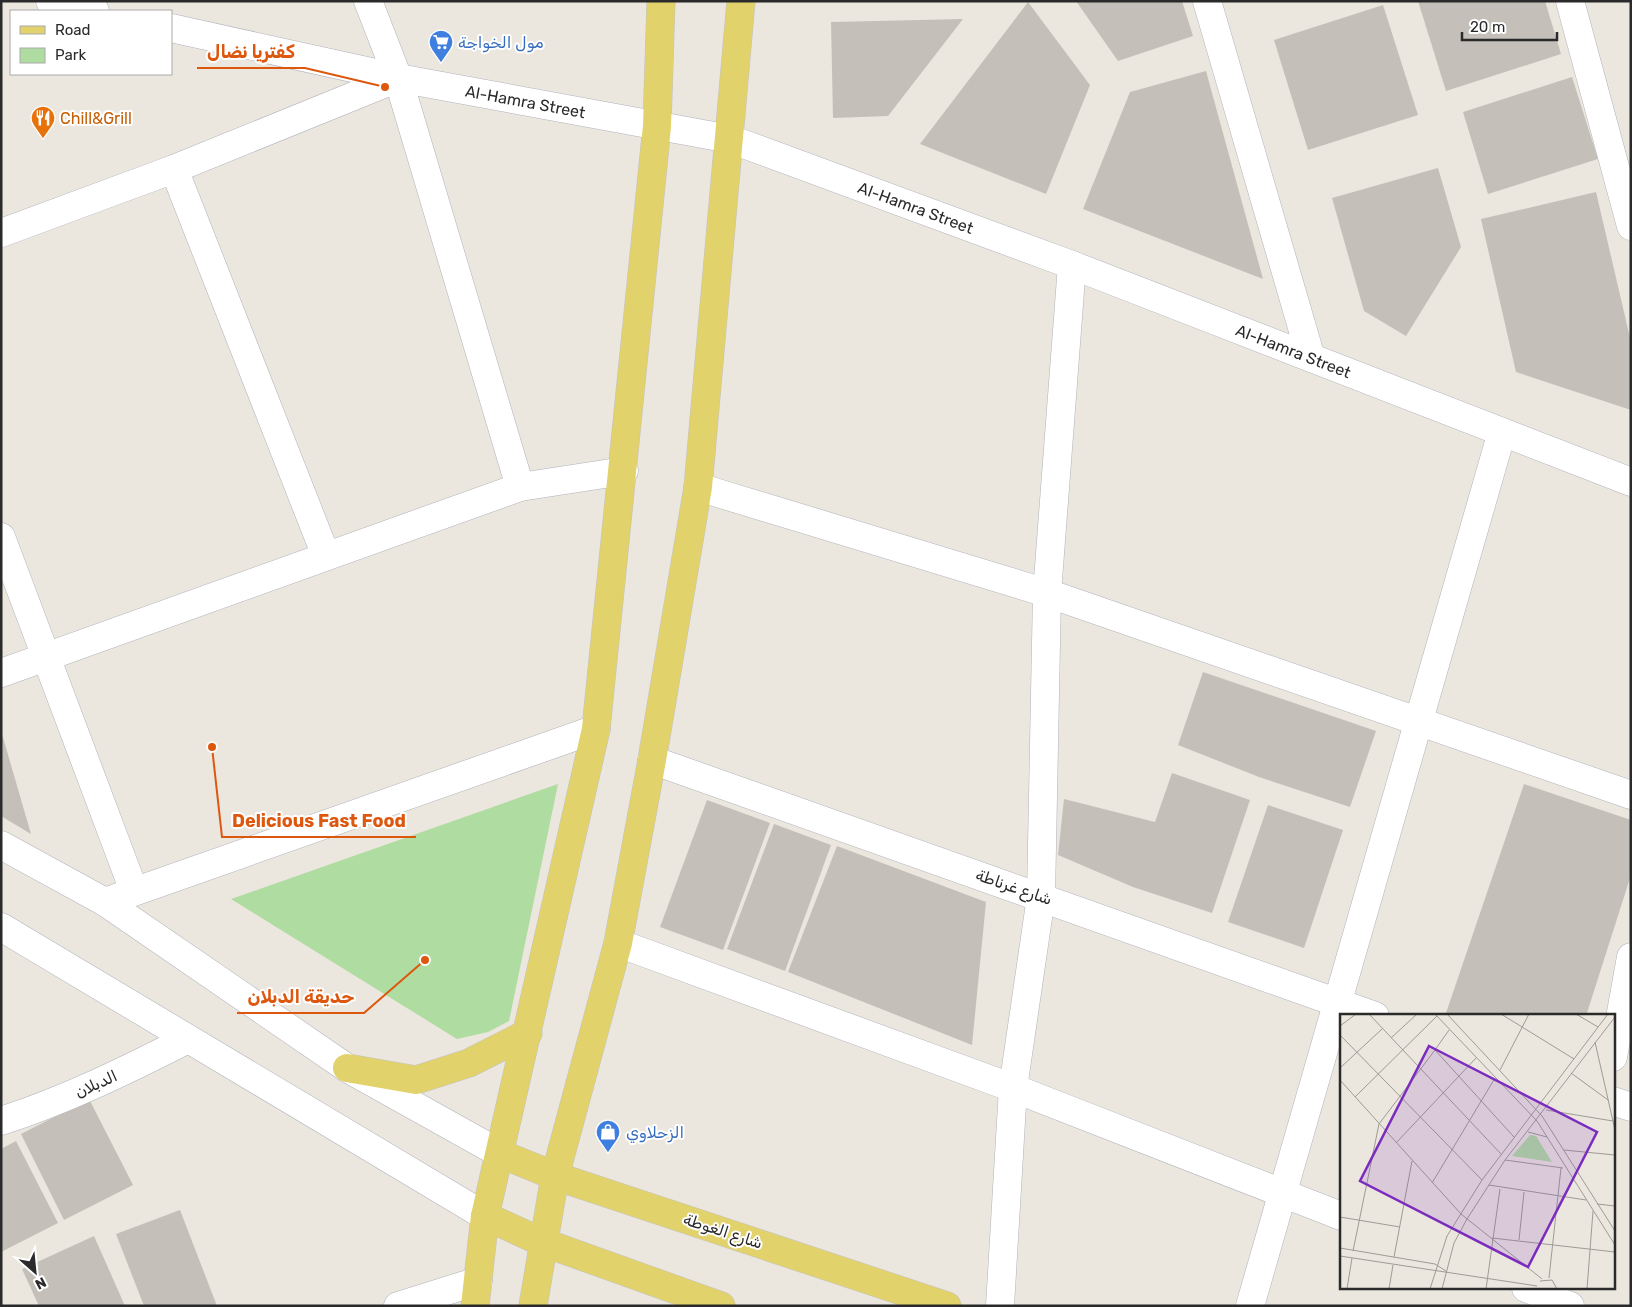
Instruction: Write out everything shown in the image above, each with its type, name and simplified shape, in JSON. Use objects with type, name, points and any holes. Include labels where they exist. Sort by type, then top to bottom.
[{"type":"main road","points":[[477,1293],[486,1216],[596,729],[624,470],[657,126],[661,1]]},
{"type":"main road","points":[[533,1306],[542,1242],[555,1176],[618,944],[652,760],[698,487],[741,1]]},
{"type":"main road","points":[[347,1068],[416,1080],[469,1063],[528,1033]]},
{"type":"main road","name":"شارع الغوطة","points":[[501,1154],[555,1176],[947,1306]]},
{"type":"main road","points":[[486,1216],[542,1242],[721,1306]]},
{"type":"street","points":[[50,1],[90,10]]},
{"type":"street","points":[[368,1],[398,78],[520,487]]},
{"type":"street","points":[[1207,1],[1311,358]]},
{"type":"street","points":[[1570,1],[1631,226]]},
{"type":"street","name":"Al-Hamra Street","points":[[172,28],[398,78],[730,139],[1072,264],[1631,482]]},
{"type":"street","points":[[1,233],[174,169],[398,78]]},
{"type":"street","points":[[174,169],[326,556]]},
{"type":"street","points":[[1000,1306],[1013,1088],[1041,897],[1047,592],[1072,264]]},
{"type":"street","points":[[1250,1306],[1502,432]]},
{"type":"street","points":[[1,673],[520,487],[624,470]]},
{"type":"street","points":[[698,487],[1047,592],[1631,795]]},
{"type":"street","points":[[1,537],[134,892]]},
{"type":"street","points":[[105,902],[596,729]]},
{"type":"street","name":"شارع غرناطة","points":[[652,760],[1370,1014]]},
{"type":"street","points":[[1,844],[105,902],[347,1068],[501,1154]]},
{"type":"street","points":[[1,927],[486,1216]]},
{"type":"street","points":[[618,944],[1013,1088],[1340,1216]]},
{"type":"street","points":[[1614,1051],[1631,957]]},
{"type":"street","name":"الدبلان","points":[[1,1121],[42,1108],[106,1081],[188,1039]]},
{"type":"street","points":[[1614,1101],[1631,1107]]},
{"type":"street","points":[[1531,1290],[1570,1306],[1573,1290]]},
{"type":"street","points":[[398,1306],[477,1293]]},
{"type":"green space","points":[[558,784],[509,1021],[488,1032],[457,1039],[231,899]]},
{"type":"building","points":[[1076,1],[1182,1],[1193,36],[1118,61]]},
{"type":"building","points":[[1418,1],[1545,1],[1561,54],[1446,91]]},
{"type":"building","points":[[1028,2],[1090,85],[1046,194],[920,144]]},
{"type":"building","points":[[1383,5],[1418,115],[1308,150],[1274,40]]},
{"type":"building","points":[[963,19],[888,116],[833,118],[831,22]]},
{"type":"building","points":[[1206,71],[1263,279],[1083,209],[1130,92]]},
{"type":"building","points":[[1572,77],[1598,159],[1488,194],[1463,112]]},
{"type":"building","points":[[1438,168],[1461,247],[1406,336],[1364,311],[1332,198]]},
{"type":"building","points":[[1596,192],[1631,342],[1631,410],[1516,372],[1481,219]]},
{"type":"building","points":[[1203,672],[1376,731],[1350,807],[1259,777],[1178,745]]},
{"type":"building","points":[[2,734],[31,834],[1,816]]},
{"type":"building","points":[[1172,773],[1250,800],[1212,913],[1133,887],[1058,855],[1064,799],[1155,822]]},
{"type":"building","points":[[1524,784],[1631,820],[1631,875],[1587,1014],[1446,1014]]},
{"type":"building","points":[[707,800],[770,823],[723,950],[660,927]]},
{"type":"building","points":[[1268,805],[1343,830],[1304,948],[1228,922]]},
{"type":"building","points":[[774,824],[831,845],[785,971],[727,949]]},
{"type":"building","points":[[837,846],[986,902],[972,1045],[788,972]]},
{"type":"building","points":[[89,1099],[133,1185],[64,1220],[21,1134]]},
{"type":"building","points":[[16,1141],[58,1223],[1,1252],[1,1149]]},
{"type":"building","points":[[180,1210],[217,1306],[144,1306],[116,1234]]},
{"type":"building","points":[[94,1236],[125,1306],[39,1306],[22,1269]]},
{"type":"place","name":"مول الخواجة","points":[[441,63]]},
{"type":"place","name":"كفتريا نضال","points":[[385,87]]},
{"type":"place","name":"Chill&Grill","points":[[43,139]]},
{"type":"place","name":"Delicious Fast Food","points":[[212,747]]},
{"type":"place","name":"حديقة الدبلان","points":[[425,960]]},
{"type":"place","name":"الزحلاوي","points":[[608,1153]]}]
